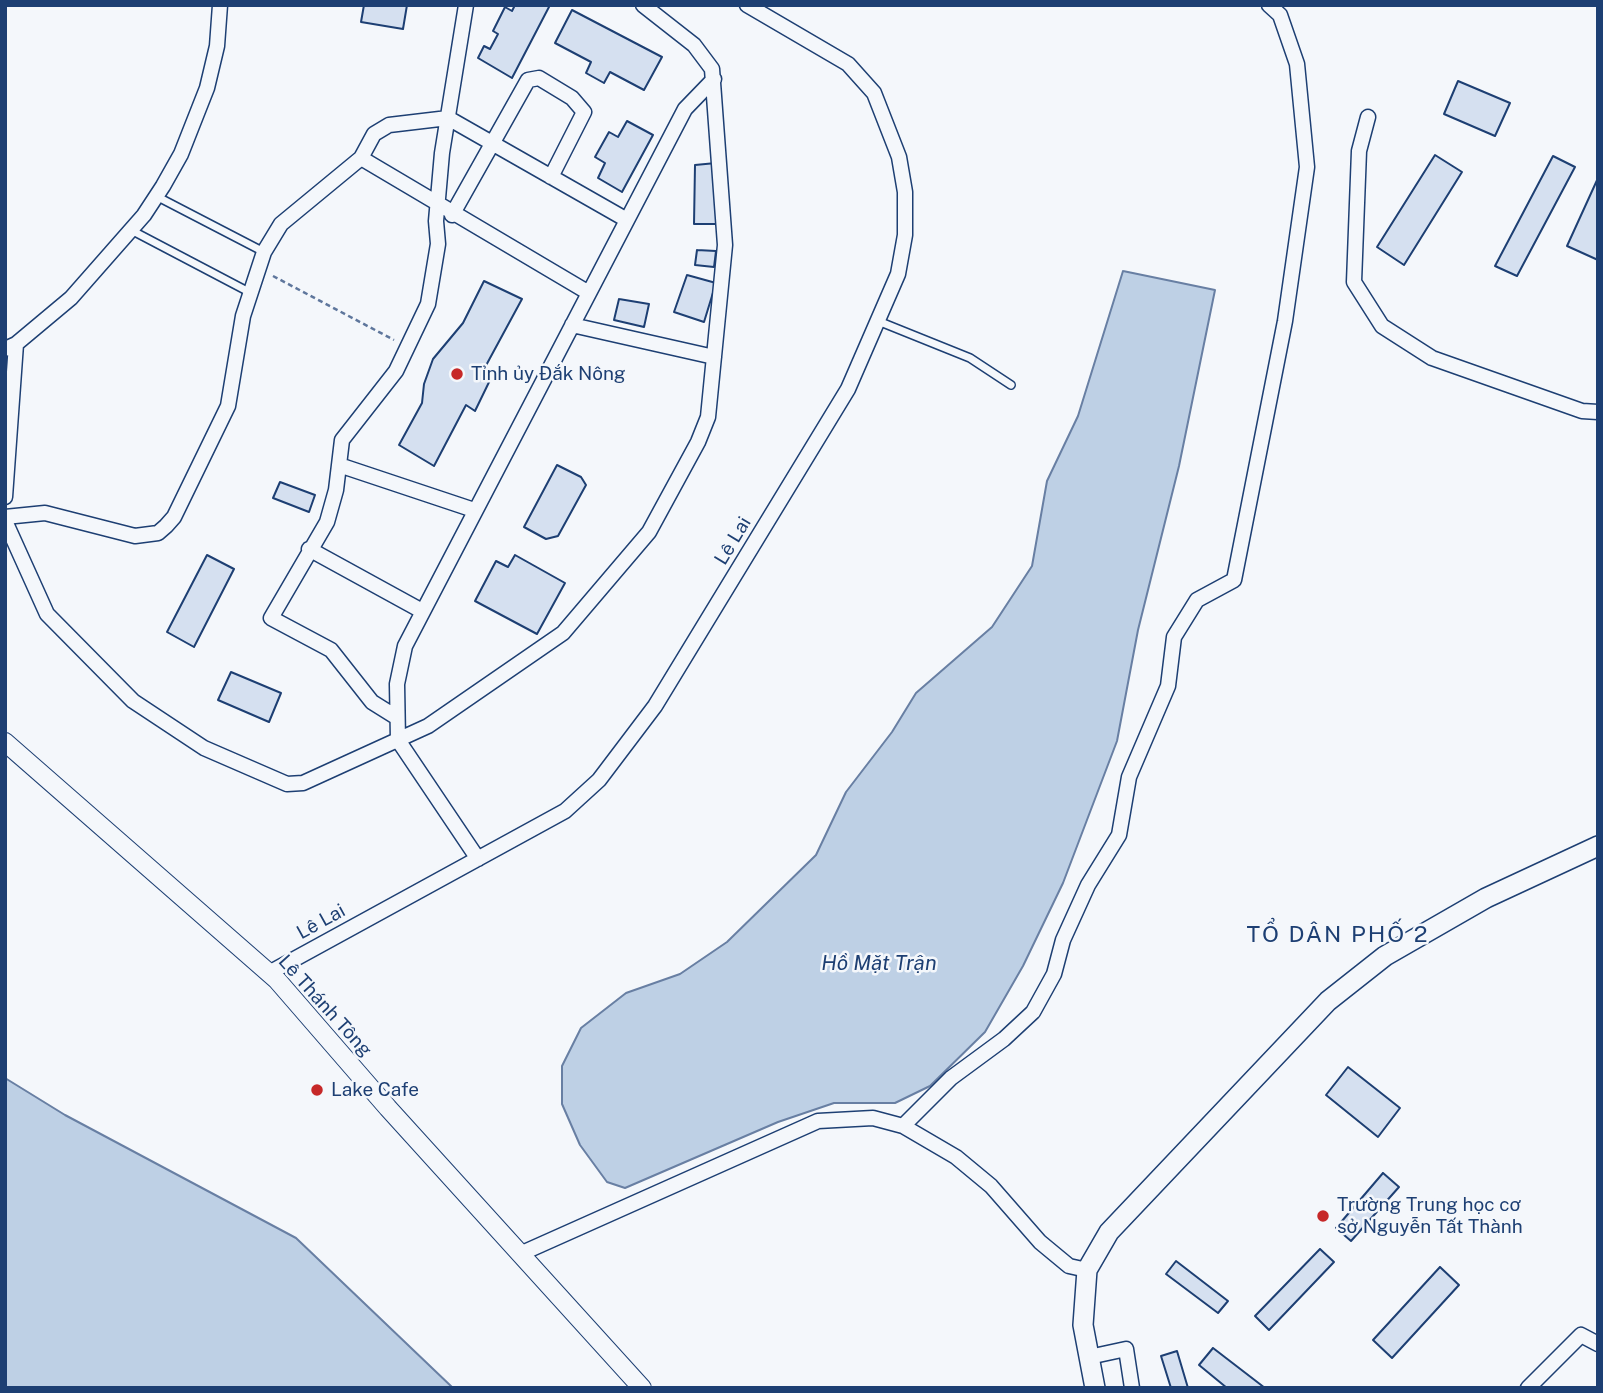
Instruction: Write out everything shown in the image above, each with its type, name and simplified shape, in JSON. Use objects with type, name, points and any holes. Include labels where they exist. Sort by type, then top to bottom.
[{"type":"main road","points":[[1095,1388],[1083,1325],[1087,1270],[1109,1232],[1328,1001],[1385,956],[1475,904],[1598,846]]},
{"type":"street","points":[[5,497],[10,346],[71,298],[131,230],[156,196],[181,154],[208,89],[217,46],[220,5]]},
{"type":"street","points":[[396,717],[372,702],[331,650],[271,618],[327,522],[336,490],[342,440],[396,371],[408,348],[433,283],[448,118],[466,5]]},
{"type":"street","points":[[627,220],[448,118],[389,125],[374,134],[361,158],[281,224],[264,252],[250,292],[228,406],[180,505],[166,526],[158,533],[135,536],[45,513],[5,519],[47,614],[133,701],[204,748],[295,784],[334,771],[428,726],[563,633],[637,548],[698,442],[708,417],[725,245],[714,79],[712,69],[694,45],[643,5]]},
{"type":"street","name":"Lê Lai","points":[[269,972],[565,811],[599,780],[655,706],[848,389],[898,274],[905,235],[905,192],[890,127],[874,93],[848,64],[747,5]]},
{"type":"street","points":[[903,1126],[951,1077],[1004,1039],[1033,1012],[1054,974],[1063,940],[1087,885],[1119,835],[1129,777],[1168,685],[1174,638],[1197,600],[1234,580],[1285,321],[1307,167],[1297,65],[1280,15],[1269,5]]},
{"type":"street","points":[[452,215],[528,80],[539,78],[572,98],[584,112],[551,177]]},
{"type":"street","points":[[478,859],[398,740],[396,717],[400,662],[422,611],[685,108],[714,79]]},
{"type":"street","points":[[1368,117],[1359,151],[1354,282],[1382,326],[1432,358],[1582,411],[1598,412]]},
{"type":"street","points":[[361,158],[452,215],[589,293]]},
{"type":"street","points":[[572,325],[714,357]]},
{"type":"street","points":[[338,465],[474,510]]},
{"type":"street","points":[[309,549],[422,611]]},
{"type":"street","name":"Lê Thánh Tông","points":[[5,742],[269,972],[642,1388]]},
{"type":"street","points":[[520,1254],[818,1121],[873,1118],[903,1126],[956,1157],[992,1186],[1040,1242],[1069,1266],[1087,1270]]},
{"type":"street","points":[[1528,1388],[1581,1335],[1598,1344]]},
{"type":"street","points":[[1089,1357],[1126,1349],[1132,1388]]},
{"type":"lane","points":[[156,196],[264,252]]},
{"type":"lane","points":[[131,230],[250,292]]},
{"type":"lane","points":[[877,321],[970,358],[1011,385]]},
{"type":"path","points":[[258,268],[408,348]]},
{"type":"water","name":"Hồ Mặt Trận","points":[[1123,271],[1215,290],[1179,466],[1138,630],[1117,741],[1063,883],[1023,966],[985,1032],[930,1086],[895,1103],[834,1103],[778,1122],[625,1188],[607,1182],[580,1145],[562,1104],[562,1066],[581,1028],[626,993],[680,974],[727,942],[816,855],[846,792],[892,732],[916,693],[992,627],[1032,566],[1047,481],[1078,416]]},
{"type":"water","points":[[5,1078],[65,1115],[296,1238],[453,1388],[5,1388]]},
{"type":"building","points":[[364,5],[407,5],[403,29],[361,22]]},
{"type":"building","points":[[515,5],[550,5],[512,78],[478,58],[484,46],[490,49],[498,34],[493,31],[505,7],[512,11]]},
{"type":"building","points":[[572,10],[662,57],[644,90],[610,72],[604,83],[586,73],[591,62],[555,43]]},
{"type":"building","points":[[1458,81],[1510,103],[1495,136],[1444,114]]},
{"type":"building","points":[[627,121],[653,135],[622,192],[598,178],[605,163],[595,157],[609,132],[618,137]]},
{"type":"building","points":[[1435,155],[1462,172],[1404,265],[1377,247]]},
{"type":"building","points":[[1553,156],[1575,167],[1517,276],[1495,266]]},
{"type":"building","points":[[716,163],[717,224],[694,224],[695,165]]},
{"type":"building","points":[[1598,178],[1598,260],[1567,246]]},
{"type":"building","points":[[697,250],[716,251],[714,267],[695,265]]},
{"type":"building","points":[[687,275],[716,283],[704,322],[674,312]]},
{"type":"building","name":"Tỉnh ủy Đắk Nông","points":[[484,281],[522,299],[483,371],[492,376],[475,411],[466,405],[434,466],[399,445],[422,403],[424,384],[433,359],[463,323]]},
{"type":"building","points":[[619,299],[649,304],[644,327],[614,320]]},
{"type":"building","points":[[557,465],[581,477],[586,485],[558,536],[546,539],[524,527]]},
{"type":"building","points":[[280,482],[315,495],[309,512],[273,498]]},
{"type":"building","points":[[207,555],[234,569],[194,647],[167,632]]},
{"type":"building","points":[[515,555],[565,583],[537,634],[475,601],[496,561],[508,567]]},
{"type":"building","points":[[231,672],[281,693],[269,722],[218,700]]},
{"type":"building","points":[[1348,1067],[1400,1108],[1378,1137],[1326,1095]]},
{"type":"building","points":[[1383,1173],[1399,1187],[1351,1241],[1336,1228]]},
{"type":"building","points":[[1320,1249],[1334,1262],[1269,1330],[1255,1316]]},
{"type":"building","points":[[1176,1261],[1228,1301],[1218,1313],[1166,1274]]},
{"type":"building","points":[[1440,1267],[1459,1285],[1392,1358],[1373,1340]]},
{"type":"building","points":[[1213,1348],[1265,1388],[1227,1388],[1199,1365]]},
{"type":"building","points":[[1177,1351],[1188,1388],[1171,1388],[1161,1356]]},
{"type":"place","name":"Tỉnh ủy Đắk Nông","points":[[457,374]]},
{"type":"place","name":"Lake Cafe","points":[[317,1090]]},
{"type":"place","name":"Trường Trung học cơ sở Nguyễn Tất Thành","points":[[1323,1216]]},
{"type":"district","name":"TỔ DÂN PHỐ 2","points":[[1338,935]]}]
